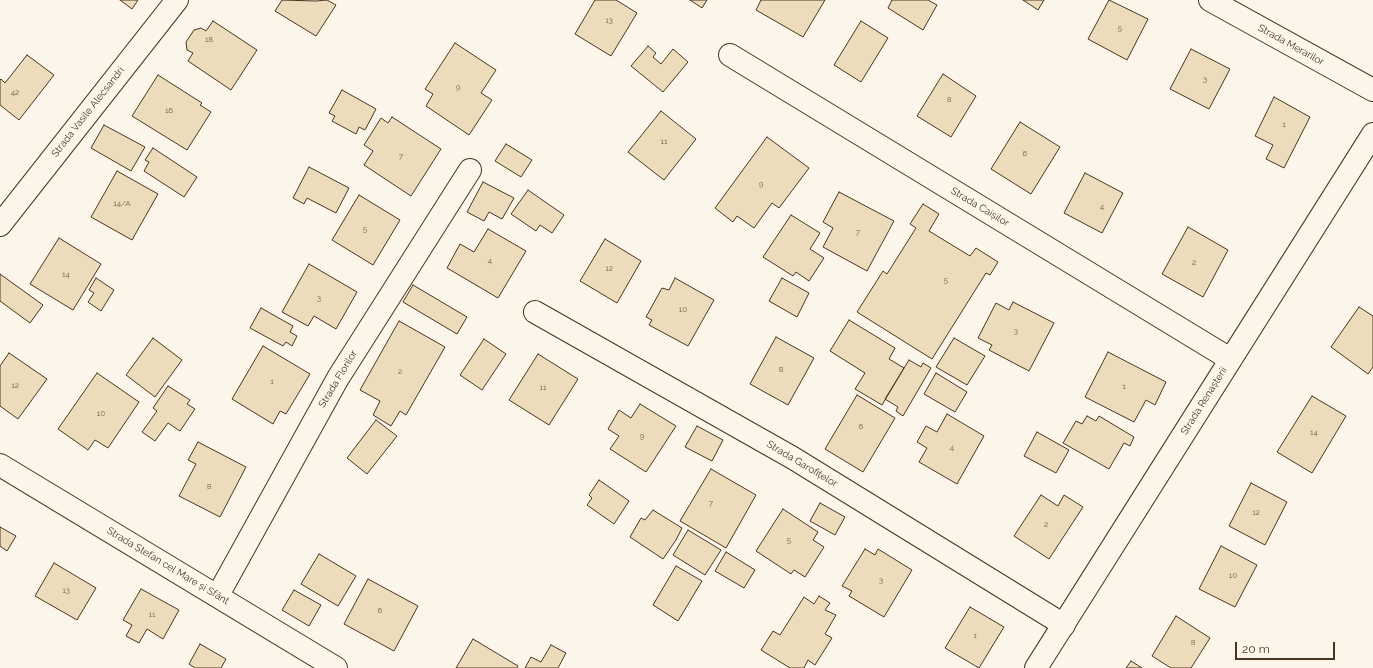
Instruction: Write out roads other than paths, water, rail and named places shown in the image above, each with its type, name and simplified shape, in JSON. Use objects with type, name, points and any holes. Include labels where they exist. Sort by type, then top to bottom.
[{"type":"street","name":"Strada Vasile Alecsandri","points":[[0,225],[177,0]]},
{"type":"street","name":"Strada Merarilor","points":[[1210,0],[1373,90]]},
{"type":"street","name":"Strada Caișilor","points":[[730,55],[1230,359]]},
{"type":"street","name":"Strada Renașterii","points":[[1036,668],[1373,134]]},
{"type":"street","name":"Strada Florilor","points":[[218,595],[338,378],[470,170]]},
{"type":"street","name":"Strada Garofițelor","points":[[535,312],[794,458],[1064,625]]},
{"type":"street","name":"Strada Ștefan cel Mare și Sfânt","points":[[0,465],[218,595],[336,668]]}]
